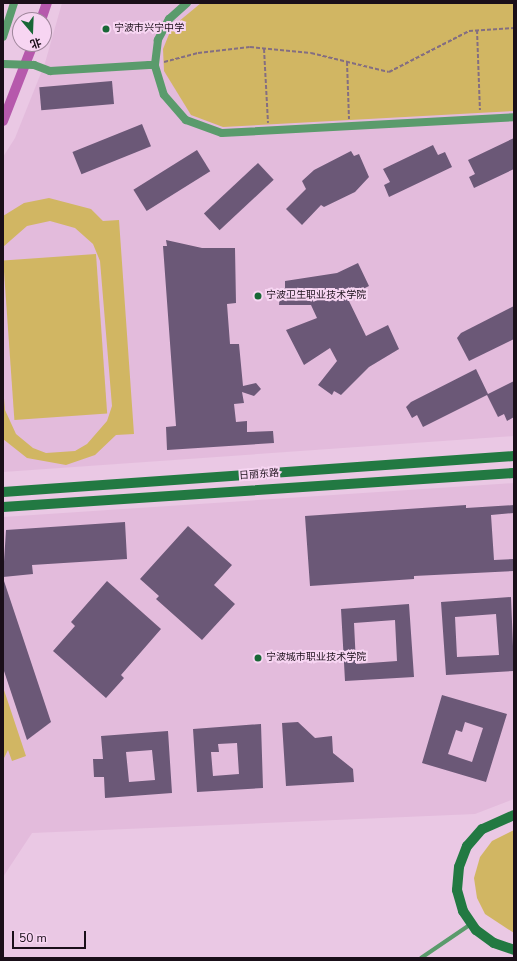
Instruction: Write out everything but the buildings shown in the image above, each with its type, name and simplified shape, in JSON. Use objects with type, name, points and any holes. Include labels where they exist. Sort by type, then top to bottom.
[{"type":"main road","name":"日丽东路","points":[[3,492],[514,456]]},
{"type":"main road","name":"日丽东路","points":[[3,507],[514,473]]},
{"type":"main road","points":[[514,815],[482,829],[467,846],[459,867],[457,890],[463,911],[472,924],[494,943],[514,950]]},
{"type":"street","points":[[3,37],[14,3]]},
{"type":"street","points":[[186,3],[169,19],[158,40],[155,66],[164,95],[186,120],[222,133],[514,118]]},
{"type":"street","points":[[3,64],[34,65],[50,71],[152,65]]},
{"type":"lane","points":[[421,958],[472,924]]},
{"type":"path","points":[[152,65],[198,53],[264,48],[311,53],[389,72],[469,30],[514,28]]},
{"type":"path","points":[[477,30],[480,119]]},
{"type":"path","points":[[264,48],[268,130]]},
{"type":"path","points":[[346,62],[349,126]]},
{"type":"shaded area","name":"宁波卫生职业技术学院","points":[[62,3],[514,3],[514,436],[3,472],[3,157],[15,138],[48,52],[52,52],[52,38]]},
{"type":"shaded area","points":[[201,3],[514,3],[514,111],[223,127],[191,115],[164,71],[163,49],[172,27]]},
{"type":"shaded area","points":[[49,198],[91,209],[103,221],[119,220],[134,434],[116,435],[95,455],[66,465],[27,458],[3,439],[3,386],[5,410],[16,434],[33,448],[46,453],[75,451],[87,444],[107,421],[112,406],[100,261],[93,244],[75,228],[50,221],[27,226],[3,247],[3,216],[24,203]]},
{"type":"shaded area","points":[[96,254],[107,414],[14,420],[3,260]]},
{"type":"shaded area","name":"宁波城市职业技术学院","points":[[514,483],[514,799],[475,814],[32,833],[3,877],[3,517]]},
{"type":"shaded area","points":[[3,687],[26,756],[12,761],[8,750],[3,760]]},
{"type":"shaded area","points":[[514,830],[514,933],[485,914],[477,898],[474,878],[480,857],[492,841]]},
{"type":"waterway","points":[[44,12],[47,3]]},
{"type":"waterway","points":[[3,121],[30,52]]},
{"type":"place","name":"宁波市兴宁中学","points":[[106,29]]},
{"type":"place","name":"宁波卫生职业技术学院","points":[[258,296]]},
{"type":"place","name":"宁波城市职业技术学院","points":[[258,658]]}]
